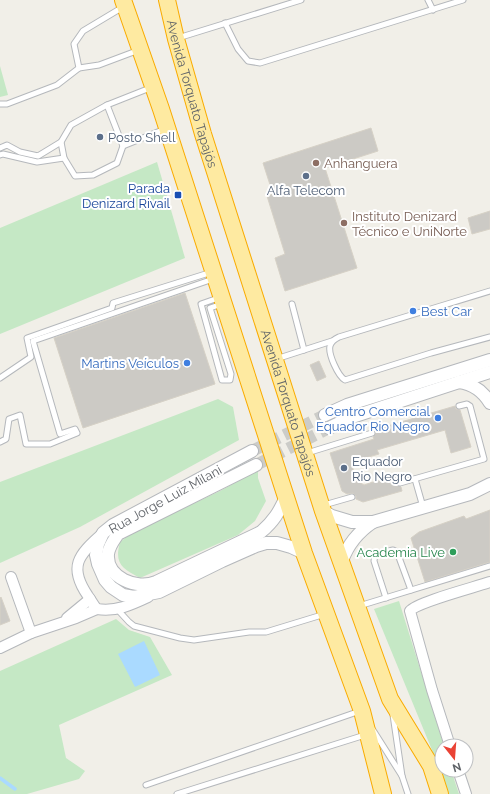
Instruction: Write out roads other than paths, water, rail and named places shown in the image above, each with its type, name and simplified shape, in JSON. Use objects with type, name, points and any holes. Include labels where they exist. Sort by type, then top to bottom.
[{"type":"highway","points":[[124,2],[223,300],[304,553],[362,711],[383,794]]},
{"type":"highway","name":"Avenida Torquato Tapajós","points":[[166,3],[203,134],[322,508],[390,699],[431,766],[440,794]]},
{"type":"street","points":[[325,415],[347,405],[490,360]]},
{"type":"street","points":[[329,428],[352,417],[490,372]]},
{"type":"street","points":[[458,382],[466,383],[480,390],[490,403]]},
{"type":"street","name":"Rua Jorge Luiz Milani","points":[[252,451],[113,525],[103,533],[98,544],[96,555],[101,572],[111,587],[123,595],[134,597],[159,592],[249,549],[266,543],[277,543],[304,553]]},
{"type":"street","name":"Rua Jorge Luiz Milani","points":[[256,465],[118,534],[111,544],[108,554],[110,564],[117,576],[138,585],[149,585],[156,582],[261,532],[280,512],[286,497]]},
{"type":"street","points":[[322,508],[332,516],[352,522],[373,522],[470,494],[490,484]]},
{"type":"street","points":[[342,561],[353,540],[373,522]]},
{"type":"street","points":[[97,609],[81,586],[77,573],[77,566],[83,552],[103,533]]},
{"type":"street","points":[[11,577],[31,633]]},
{"type":"street","points":[[447,738],[410,613],[412,609],[425,603],[490,582]]},
{"type":"street","points":[[0,648],[31,633],[97,609],[109,610],[127,607],[159,592]]},
{"type":"street","points":[[62,623],[90,599]]},
{"type":"street","points":[[461,778],[466,794]]},
{"type":"lane","points":[[176,39],[301,0]]},
{"type":"lane","points":[[428,0],[432,10]]},
{"type":"lane","points":[[226,23],[238,49],[248,61],[260,63],[464,0]]},
{"type":"lane","points":[[79,68],[74,44],[82,31],[124,2]]},
{"type":"lane","points":[[0,104],[7,104],[57,85],[79,68],[99,65],[140,50]]},
{"type":"lane","points":[[0,148],[7,145],[20,152],[38,156],[61,142],[71,125],[107,105],[153,87]]},
{"type":"lane","points":[[61,142],[64,158],[75,176],[93,175],[116,163],[123,146],[107,105]]},
{"type":"lane","points":[[123,146],[167,129]]},
{"type":"lane","points":[[0,155],[3,154],[37,162],[64,158]]},
{"type":"lane","points":[[0,378],[31,357],[26,338],[112,308],[113,303],[214,275]]},
{"type":"lane","points":[[0,442],[6,439],[9,418],[20,416],[26,444],[50,444],[76,433],[75,429],[60,434],[33,341],[214,275]]},
{"type":"lane","points":[[275,359],[332,341],[344,335],[490,291]]},
{"type":"lane","points":[[223,300],[210,308],[231,374],[230,380],[222,380],[201,304],[223,300]]},
{"type":"lane","points":[[292,304],[304,350]]},
{"type":"lane","points":[[332,341],[330,354],[338,373],[341,378],[345,380],[431,353],[490,337]]},
{"type":"lane","points":[[400,483],[487,459],[470,406],[467,404],[459,406]]},
{"type":"lane","points":[[305,454],[372,433]]},
{"type":"lane","points":[[415,479],[423,507]]},
{"type":"lane","points":[[322,508],[352,497]]},
{"type":"lane","points":[[386,598],[374,561],[376,554],[393,550],[396,552],[411,590]]},
{"type":"lane","points":[[358,607],[490,566]]},
{"type":"lane","points":[[117,609],[134,626],[180,638],[194,640],[249,632],[266,632],[326,614]]},
{"type":"lane","points":[[390,699],[402,776],[408,794]]},
{"type":"lane","points":[[146,785],[362,711],[402,776]]},
{"type":"lane","points":[[177,794],[368,734]]},
{"type":"water","points":[[144,641],[160,675],[135,687],[118,654]]},
{"type":"waterway","points":[[0,778],[15,789]]},
{"type":"tunnel","points":[[252,451],[325,415]]},
{"type":"tunnel","points":[[256,465],[329,428]]},
{"type":"place","name":"Posto Shell","points":[[100,137]]},
{"type":"place","name":"Anhanguera","points":[[316,163]]},
{"type":"place","name":"Alfa Telecom","points":[[306,176]]},
{"type":"place","name":"Parada Denizard Rivail","points":[[178,195]]},
{"type":"place","name":"Instituto Denizard Técnico e UniNorte","points":[[344,223]]},
{"type":"place","name":"Best Car","points":[[413,311]]},
{"type":"place","name":"Martins Veículos","points":[[187,363]]},
{"type":"place","name":"Centro Comercial Equador Rio Negro","points":[[438,418]]},
{"type":"place","name":"Equador Rio Negro","points":[[344,468]]},
{"type":"place","name":"Academia Live","points":[[453,552]]}]
